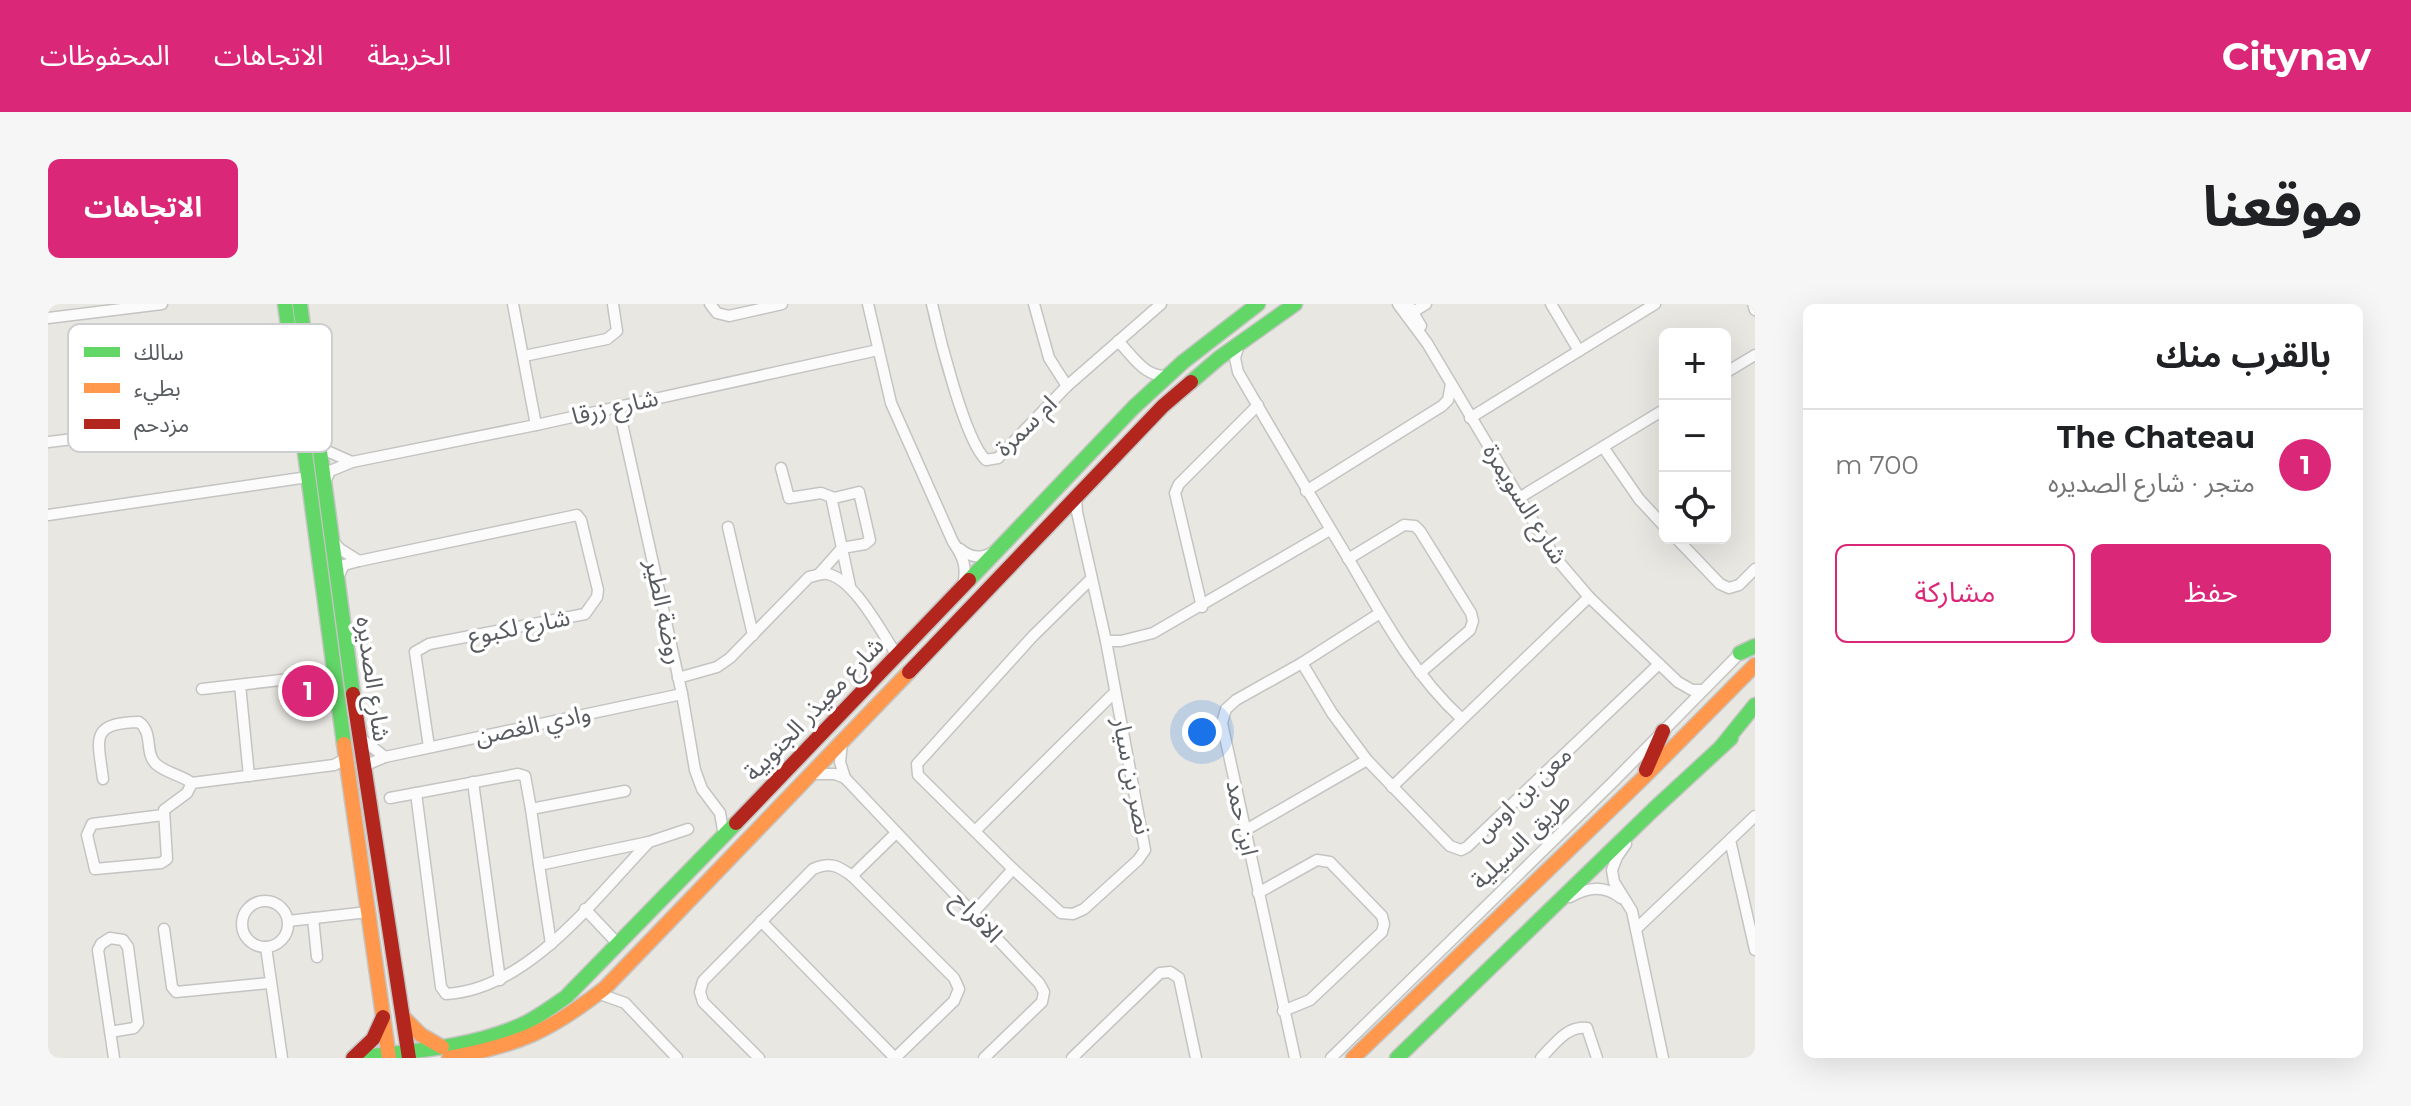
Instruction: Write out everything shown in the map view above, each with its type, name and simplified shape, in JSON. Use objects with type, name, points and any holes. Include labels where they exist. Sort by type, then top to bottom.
[{"type":"main road","name":"شارع الصديره","points":[[285,304],[288,324]]},
{"type":"main road","name":"شارع الصديره","points":[[300,304],[303,324]]},
{"type":"main road","name":"شارع معيذر الجنوبية","points":[[445,1053],[498,1035],[540,1015],[566,997],[1147,394],[1258,304]]},
{"type":"main road","name":"شارع معيذر الجنوبية","points":[[355,1058],[494,1050],[549,1027],[597,993],[618,976],[1163,406],[1240,342],[1295,304]]},
{"type":"main road","name":"شارع الصديره","points":[[305,452],[334,674],[342,764],[383,1017],[399,1056]]},
{"type":"main road","name":"شارع الصديره","points":[[319,452],[363,770],[403,1017],[399,1056]]},
{"type":"main road","points":[[1740,653],[1755,646]]},
{"type":"main road","name":"طريق السيلية","points":[[1353,1058],[1643,778],[1755,665]]},
{"type":"main road","points":[[1721,747],[1755,705]]},
{"type":"main road","points":[[1397,1058],[1755,715]]},
{"type":"main road","points":[[1643,778],[1663,731]]},
{"type":"main road","points":[[376,969],[385,985],[399,1056]]},
{"type":"main road","points":[[355,1058],[373,1039],[383,1017]]},
{"type":"main road","points":[[403,1017],[445,1053]]},
{"type":"street","points":[[48,318],[88,308],[162,304]]},
{"type":"street","points":[[513,304],[536,425]]},
{"type":"street","points":[[524,356],[607,339],[617,331],[613,304]]},
{"type":"street","points":[[710,304],[717,313],[729,316],[782,304]]},
{"type":"street","points":[[868,304],[891,403],[965,563],[963,586]]},
{"type":"street","name":"ام سمرة","points":[[932,304],[940,344],[957,395],[978,453],[986,460],[998,458],[1067,386],[1161,304]]},
{"type":"street","points":[[1034,304],[1049,358],[1067,386]]},
{"type":"street","name":"شارع السويمرة","points":[[1398,304],[1427,343]]},
{"type":"street","points":[[1410,308],[1426,304]]},
{"type":"street","points":[[1551,304],[1579,351]]},
{"type":"street","points":[[1470,418],[1655,304]]},
{"type":"street","points":[[1753,304],[1755,310]]},
{"type":"street","name":"شارع السويمرة","points":[[1410,308],[1470,418],[1554,556],[1589,597],[1678,682],[1687,688],[1703,690]]},
{"type":"street","points":[[1118,341],[1143,368],[1157,377],[1170,375]]},
{"type":"street","points":[[1240,342],[1235,358],[1238,372],[1306,491],[1420,673],[1461,718]]},
{"type":"street","name":"شارع زرقا","points":[[324,482],[330,471],[352,462],[878,350]]},
{"type":"street","points":[[1731,369],[1755,355]]},
{"type":"street","points":[[1208,368],[1220,367],[1238,372]]},
{"type":"street","points":[[1143,368],[1149,383],[1147,394]]},
{"type":"street","points":[[1306,491],[1442,406],[1448,400],[1451,384]]},
{"type":"street","name":"روضة الطير","points":[[618,405],[682,694],[698,781],[720,813],[724,836]]},
{"type":"street","points":[[1202,607],[1175,493],[1179,484],[1258,405]]},
{"type":"street","points":[[1519,498],[1659,415]]},
{"type":"street","points":[[48,442],[68,440]]},
{"type":"street","points":[[1603,447],[1639,499],[1659,519]]},
{"type":"street","points":[[329,452],[352,462]]},
{"type":"street","points":[[781,468],[789,498],[821,493],[834,498],[859,492],[870,540],[865,544],[842,548],[819,574]]},
{"type":"street","points":[[48,515],[308,477]]},
{"type":"street","name":"نصر بن سيار","points":[[1076,497],[1145,850],[1084,909],[1073,914],[1061,913],[1013,869],[918,775],[917,764],[1033,636],[1091,579]]},
{"type":"street","points":[[834,498],[832,501],[850,586],[897,655]]},
{"type":"street","name":"شارع لكبوع","points":[[338,579],[344,565],[359,561],[577,515],[584,526],[598,590],[597,597],[585,614],[429,644],[415,652],[429,747]]},
{"type":"street","points":[[1055,520],[1070,518],[1079,524]]},
{"type":"street","points":[[1348,559],[1404,525],[1415,526],[1420,531],[1473,621],[1470,630],[1420,673]]},
{"type":"street","points":[[728,527],[753,635]]},
{"type":"street","points":[[1106,641],[1121,641],[1153,633],[1330,530]]},
{"type":"street","points":[[332,540],[359,561]]},
{"type":"street","points":[[953,542],[972,556],[984,557],[998,549]]},
{"type":"street","points":[[1682,544],[1720,584],[1729,588],[1739,585],[1755,569]]},
{"type":"street","points":[[678,678],[717,667],[730,658],[809,577],[827,574],[850,586]]},
{"type":"street","points":[[1392,787],[1589,597]]},
{"type":"street","name":"ابن حمد","points":[[1295,1058],[1222,723],[1226,709],[1236,700],[1302,663],[1380,613]]},
{"type":"street","name":"طريق السيلية","points":[[1331,1058],[1755,638]]},
{"type":"street","name":"معن بن اوس","points":[[1302,663],[1332,713],[1367,760],[1450,846],[1461,850],[1659,664]]},
{"type":"street","points":[[202,689],[334,674]]},
{"type":"street","name":"شارع السويمرة","points":[[1678,682],[1686,707]]},
{"type":"street","points":[[240,685],[249,776]]},
{"type":"street","points":[[975,831],[1115,692]]},
{"type":"street","name":"وادي الغصن","points":[[363,770],[366,765],[385,757],[682,694]]},
{"type":"street","points":[[103,779],[98,739],[100,732],[139,722],[146,728],[151,757],[156,764],[192,783],[342,764]]},
{"type":"street","points":[[359,737],[385,757]]},
{"type":"street","points":[[842,743],[840,762],[845,778]]},
{"type":"street","points":[[1244,831],[1367,760]]},
{"type":"street","points":[[390,798],[522,774],[527,781],[551,944]]},
{"type":"street","points":[[812,774],[835,774],[845,778]]},
{"type":"street","name":"الافراح","points":[[845,778],[895,834],[974,912],[1044,992],[1042,1002],[984,1058]]},
{"type":"street","points":[[473,782],[500,980]]},
{"type":"street","points":[[163,815],[92,824],[87,835],[95,869],[164,862],[167,853],[163,815],[166,808],[187,793],[192,783]]},
{"type":"street","points":[[531,809],[625,791]]},
{"type":"street","points":[[416,793],[443,991],[449,994],[488,986],[551,944],[649,842]]},
{"type":"street","points":[[1654,809],[1617,857],[1612,870],[1614,882],[1632,911],[1663,1058]]},
{"type":"street","points":[[720,813],[732,815],[747,810]]},
{"type":"street","points":[[1636,929],[1755,816]]},
{"type":"street","points":[[539,865],[649,842],[688,829]]},
{"type":"street","points":[[852,876],[895,834]]},
{"type":"street","points":[[1730,840],[1755,950]]},
{"type":"street","points":[[1258,893],[1323,859],[1330,862],[1382,916],[1384,924],[1382,932],[1310,1000],[1283,1011]]},
{"type":"street","points":[[759,1058],[703,1002],[700,992],[703,981],[761,921],[813,869],[825,864],[838,865],[852,876],[954,978],[959,989],[954,1001],[895,1058],[761,921]]},
{"type":"street","points":[[974,912],[1013,869]]},
{"type":"street","points":[[1555,904],[1589,889],[1606,890],[1623,899]]},
{"type":"street","points":[[256,902],[273,902],[283,909],[288,921],[281,940],[266,947],[253,944],[244,935],[242,922],[246,910],[256,902]]},
{"type":"street","points":[[585,909],[619,945]]},
{"type":"street","points":[[288,921],[368,912]]},
{"type":"street","points":[[313,918],[317,957]]},
{"type":"street","points":[[164,929],[172,987],[176,992],[269,983]]},
{"type":"street","points":[[110,1032],[134,1028],[138,1023],[128,947],[116,937],[106,940],[98,950],[110,1032],[114,1058]]},
{"type":"street","points":[[266,947],[282,1058]]},
{"type":"street","points":[[1072,1058],[1160,973],[1170,972],[1179,978],[1196,1058]]},
{"type":"street","points":[[618,976],[625,1003]]},
{"type":"street","points":[[597,993],[625,1003],[677,1058]]},
{"type":"street","points":[[1541,1058],[1568,1032],[1581,1027],[1587,1028],[1591,1034],[1597,1058]]},
{"type":"traffic: fast","points":[[285,304],[288,324]]},
{"type":"traffic: fast","points":[[300,304],[303,324]]},
{"type":"traffic: fast","points":[[969,580],[1134,407],[1183,362],[1258,304]]},
{"type":"traffic: fast","points":[[1191,382],[1219,358],[1295,304]]},
{"type":"traffic: fast","points":[[305,452],[344,744]]},
{"type":"traffic: fast","points":[[320,452],[353,694]]},
{"type":"traffic: fast","points":[[1740,653],[1755,646]]},
{"type":"traffic: fast","points":[[1721,747],[1755,705]]},
{"type":"traffic: fast","points":[[1397,1058],[1731,738]]},
{"type":"traffic: fast","points":[[356,1058],[460,1044],[500,1033],[537,1016],[566,997],[736,823]]},
{"type":"traffic: slow","points":[[1353,1058],[1643,778],[1755,665]]},
{"type":"traffic: slow","points":[[449,1058],[495,1048],[532,1035],[567,1016],[605,988],[909,672]]},
{"type":"traffic: slow","points":[[344,744],[389,1058]]},
{"type":"traffic: slow","points":[[403,1017],[421,1035],[442,1047]]},
{"type":"traffic: jam","points":[[909,672],[1163,406],[1191,382]]},
{"type":"traffic: jam","points":[[736,823],[969,580]]},
{"type":"traffic: jam","points":[[353,694],[409,1058]]},
{"type":"traffic: jam","points":[[1646,770],[1663,731]]},
{"type":"traffic: jam","points":[[353,1058],[373,1039],[383,1017]]},
{"type":"place","name":"The Chateau","points":[[308,691]]}]
